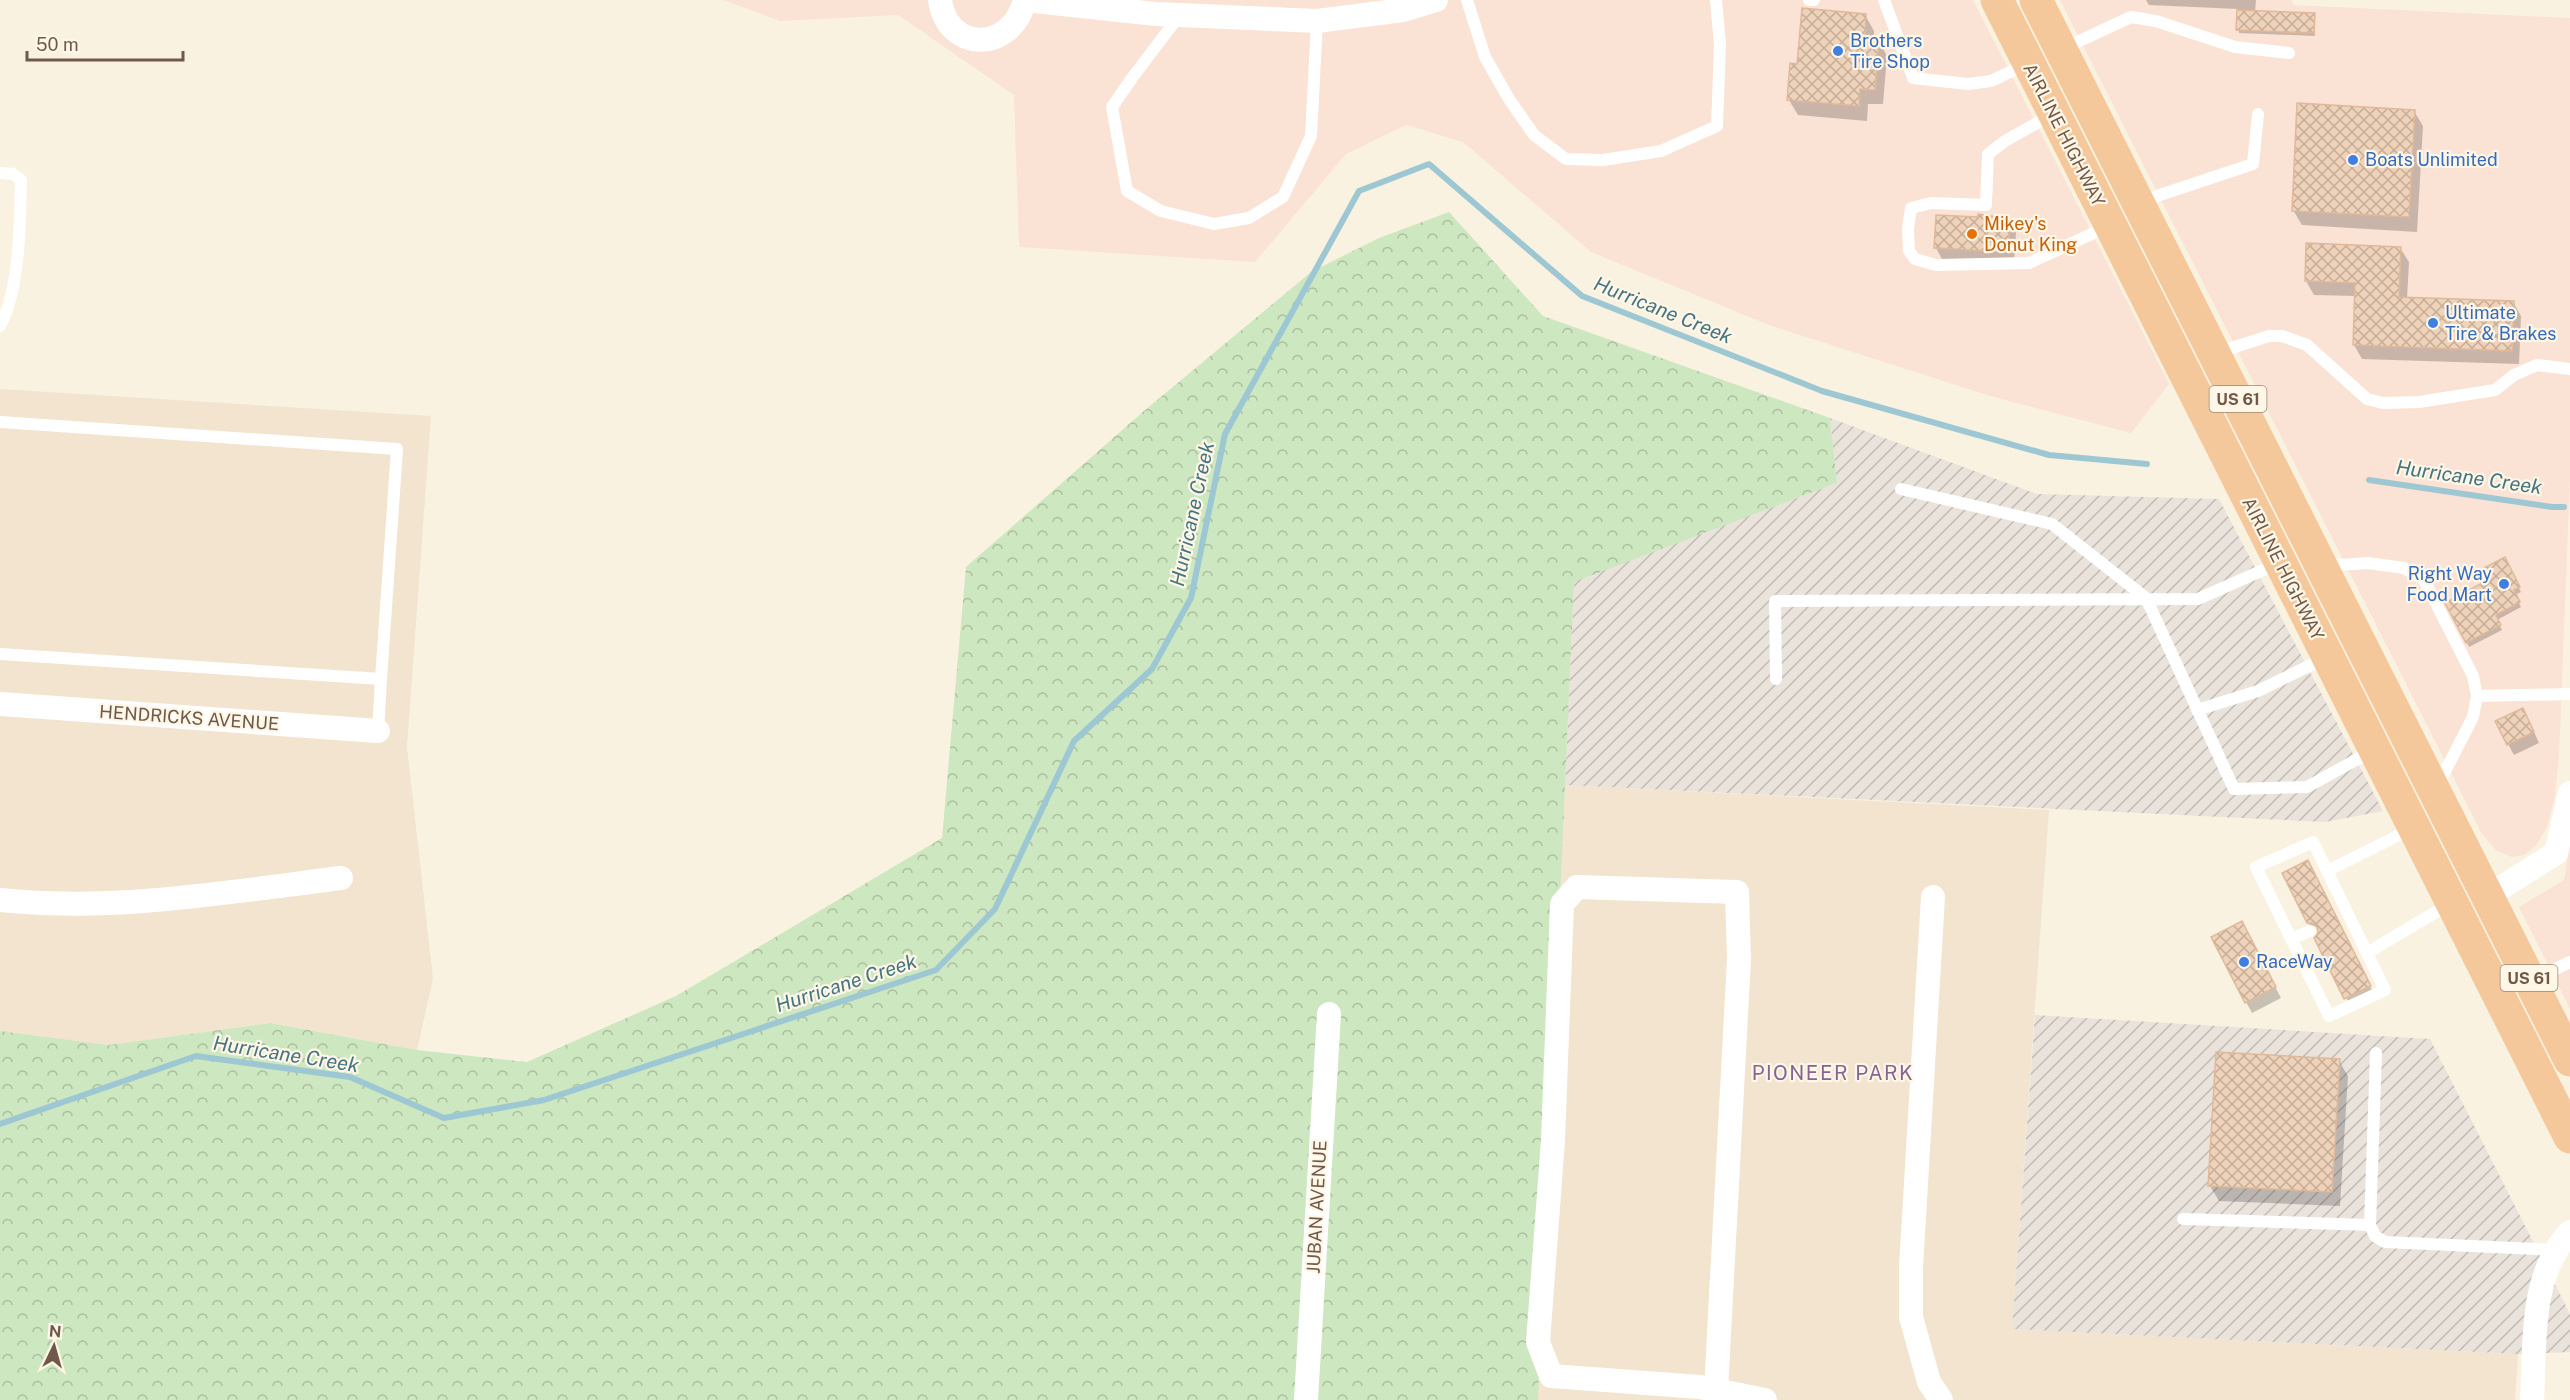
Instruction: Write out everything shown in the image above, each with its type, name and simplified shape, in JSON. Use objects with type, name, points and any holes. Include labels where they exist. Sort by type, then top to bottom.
[{"type":"highway","name":"AIRLINE HIGHWAY","points":[[1997,0],[2570,1137]]},
{"type":"highway","name":"AIRLINE HIGHWAY","points":[[2036,0],[2570,1060]]},
{"type":"highway","points":[[2041,88],[2067,61]]},
{"type":"highway","points":[[2280,563],[2317,557]]},
{"type":"highway","points":[[2452,903],[2488,896]]},
{"type":"street","points":[[940,0],[941,11],[949,25],[963,36],[979,40],[996,38],[1010,29],[1021,16],[1025,0],[1180,15],[1317,21],[1403,10],[1436,0]]},
{"type":"street","name":"HENDRICKS AVENUE","points":[[0,704],[378,731]]},
{"type":"street","points":[[2488,896],[2563,852],[2570,792]]},
{"type":"street","points":[[0,900],[46,905],[147,902],[341,878]]},
{"type":"street","points":[[1716,1390],[1739,959],[1737,892],[1577,887],[1562,904],[1553,1140],[1538,1341],[1551,1377],[1716,1390],[1765,1400]]},
{"type":"street","points":[[1933,897],[1911,1267],[1911,1317],[1929,1382],[1941,1400]]},
{"type":"street","name":"JUBAN AVENUE","points":[[1306,1400],[1329,1014]]},
{"type":"street","points":[[2532,1400],[2536,1315],[2547,1269],[2564,1241]]},
{"type":"lane","points":[[1467,0],[1485,57],[1509,99],[1534,135],[1566,159],[1604,160],[1661,151],[1717,126],[1720,45],[1716,0]]},
{"type":"lane","points":[[1809,0],[1814,0]]},
{"type":"lane","points":[[1884,0],[1913,78],[1968,84],[1991,81],[2041,88],[2006,141],[1988,154],[1986,205],[1931,203],[1911,208],[1908,229],[1909,250],[1916,259],[1936,265],[2029,263],[2110,226]]},
{"type":"lane","points":[[1180,15],[1131,78],[1112,107],[1127,191],[1161,211],[1214,224],[1249,218],[1283,197],[1311,136],[1317,21]]},
{"type":"lane","points":[[2067,61],[2131,17],[2156,21],[2235,47],[2289,53]]},
{"type":"lane","points":[[2138,202],[2253,164],[2258,114]]},
{"type":"lane","points":[[0,173],[13,174],[21,180],[20,229],[9,310],[0,326]]},
{"type":"lane","points":[[2215,354],[2269,336],[2282,336],[2307,345],[2367,399],[2383,403],[2419,402],[2496,390],[2514,375],[2537,364],[2570,369]]},
{"type":"lane","points":[[0,422],[397,449],[378,731]]},
{"type":"lane","points":[[1901,489],[2052,524],[2146,598],[2234,789],[2307,787],[2374,750]]},
{"type":"lane","points":[[2317,557],[2404,568],[2424,580],[2473,676],[2477,696],[2473,717],[2435,791]]},
{"type":"lane","points":[[1776,679],[1776,601],[2198,599],[2280,563]]},
{"type":"lane","points":[[0,654],[381,679]]},
{"type":"lane","points":[[2197,710],[2258,691],[2328,656]]},
{"type":"lane","points":[[2477,696],[2570,694]]},
{"type":"lane","points":[[2327,871],[2414,828]]},
{"type":"lane","points":[[2313,842],[2327,871],[2342,914],[2367,953],[2385,990],[2329,1016],[2256,867],[2313,842]]},
{"type":"lane","points":[[2367,953],[2452,903]]},
{"type":"lane","points":[[2291,939],[2310,930]]},
{"type":"lane","points":[[2530,981],[2570,962]]},
{"type":"lane","points":[[2376,1053],[2370,1225],[2375,1236],[2385,1242],[2564,1241]]},
{"type":"lane","points":[[2183,1219],[2370,1225]]},
{"type":"shaded area","points":[[723,0],[1973,0],[2169,384],[2131,433],[1990,396],[1769,325],[1591,252],[1463,142],[1406,125],[1346,154],[1255,262],[1019,247],[1014,95],[898,15],[780,21]]},
{"type":"shaded area","points":[[2060,0],[2292,0],[2293,5],[2570,18],[2570,478],[2559,756],[2555,796],[2547,827],[2536,846],[2524,855],[2512,857],[2497,851],[2482,834]]},
{"type":"shaded area","points":[[0,389],[431,416],[407,747],[433,979],[417,1050],[270,1023],[109,1045],[0,1031]]},
{"type":"shaded area","points":[[1830,418],[2037,494],[2219,499],[2383,811],[2325,822],[1565,785],[1574,581],[1837,483]]},
{"type":"shaded area","points":[[1565,785],[2049,810],[2012,1329],[2518,1354],[2515,1400],[1538,1400]]},
{"type":"shaded area","points":[[2570,844],[2570,1009],[2519,907],[2564,880]]},
{"type":"shaded area","points":[[2035,1015],[2430,1039],[2570,1314],[2570,1352],[2518,1354],[2012,1329]]},
{"type":"green space","points":[[1449,212],[1543,316],[1830,418],[1837,483],[1574,582],[1538,1400],[0,1400],[0,1031],[109,1045],[270,1023],[417,1050],[527,1062],[676,996],[942,838],[966,567],[1144,411],[1311,272],[1379,238]]},
{"type":"building","name":"Brothers Tire Shop","points":[[1802,8],[1866,14],[1865,37],[1879,39],[1875,90],[1860,89],[1859,106],[1787,100],[1790,63],[1797,64]]},
{"type":"building","points":[[2237,10],[2315,13],[2314,33],[2236,30]]},
{"type":"building","name":"Boats Unlimited","points":[[2297,103],[2415,110],[2409,217],[2292,211]]},
{"type":"building","name":"Mikey's Donut King","points":[[1978,214],[2010,219],[2008,252],[1934,248],[1936,215],[1978,217]]},
{"type":"building","name":"Ultimate Tire & Brakes","points":[[2306,243],[2401,247],[2399,297],[2514,301],[2512,351],[2353,345],[2355,283],[2305,281]]},
{"type":"building","name":"Right Way Food Mart","points":[[2505,557],[2520,587],[2514,590],[2520,602],[2496,615],[2501,625],[2466,643],[2445,603],[2488,580],[2482,569]]},
{"type":"building","points":[[2523,708],[2534,732],[2507,745],[2495,721]]},
{"type":"building","name":"RaceWay","points":[[2308,860],[2371,986],[2344,999],[2314,938],[2318,933],[2317,927],[2312,923],[2307,923],[2282,873]]},
{"type":"building","name":"RaceWay","points":[[2242,921],[2276,987],[2245,1003],[2211,937]]},
{"type":"building","points":[[2216,1052],[2340,1059],[2332,1192],[2208,1186]]},
{"type":"waterway","name":"Hurricane Creek","points":[[0,1124],[196,1056],[350,1077],[444,1118],[544,1100],[936,970],[995,909],[1074,741],[1152,669],[1191,598],[1225,434],[1359,191],[1429,164],[1582,296],[1822,391],[2049,455],[2147,464]]},
{"type":"waterway","name":"Hurricane Creek","points":[[2369,480],[2564,507]]},
{"type":"place","name":"Brothers Tire Shop","points":[[1838,51]]},
{"type":"place","name":"Boats Unlimited","points":[[2353,160]]},
{"type":"place","name":"Mikey's Donut King","points":[[1972,234]]},
{"type":"place","name":"Ultimate Tire & Brakes","points":[[2433,323]]},
{"type":"place","name":"Right Way Food Mart","points":[[2504,584]]},
{"type":"place","name":"RaceWay","points":[[2244,962]]},
{"type":"district","name":"PIONEER PARK","points":[[1833,1073]]}]
